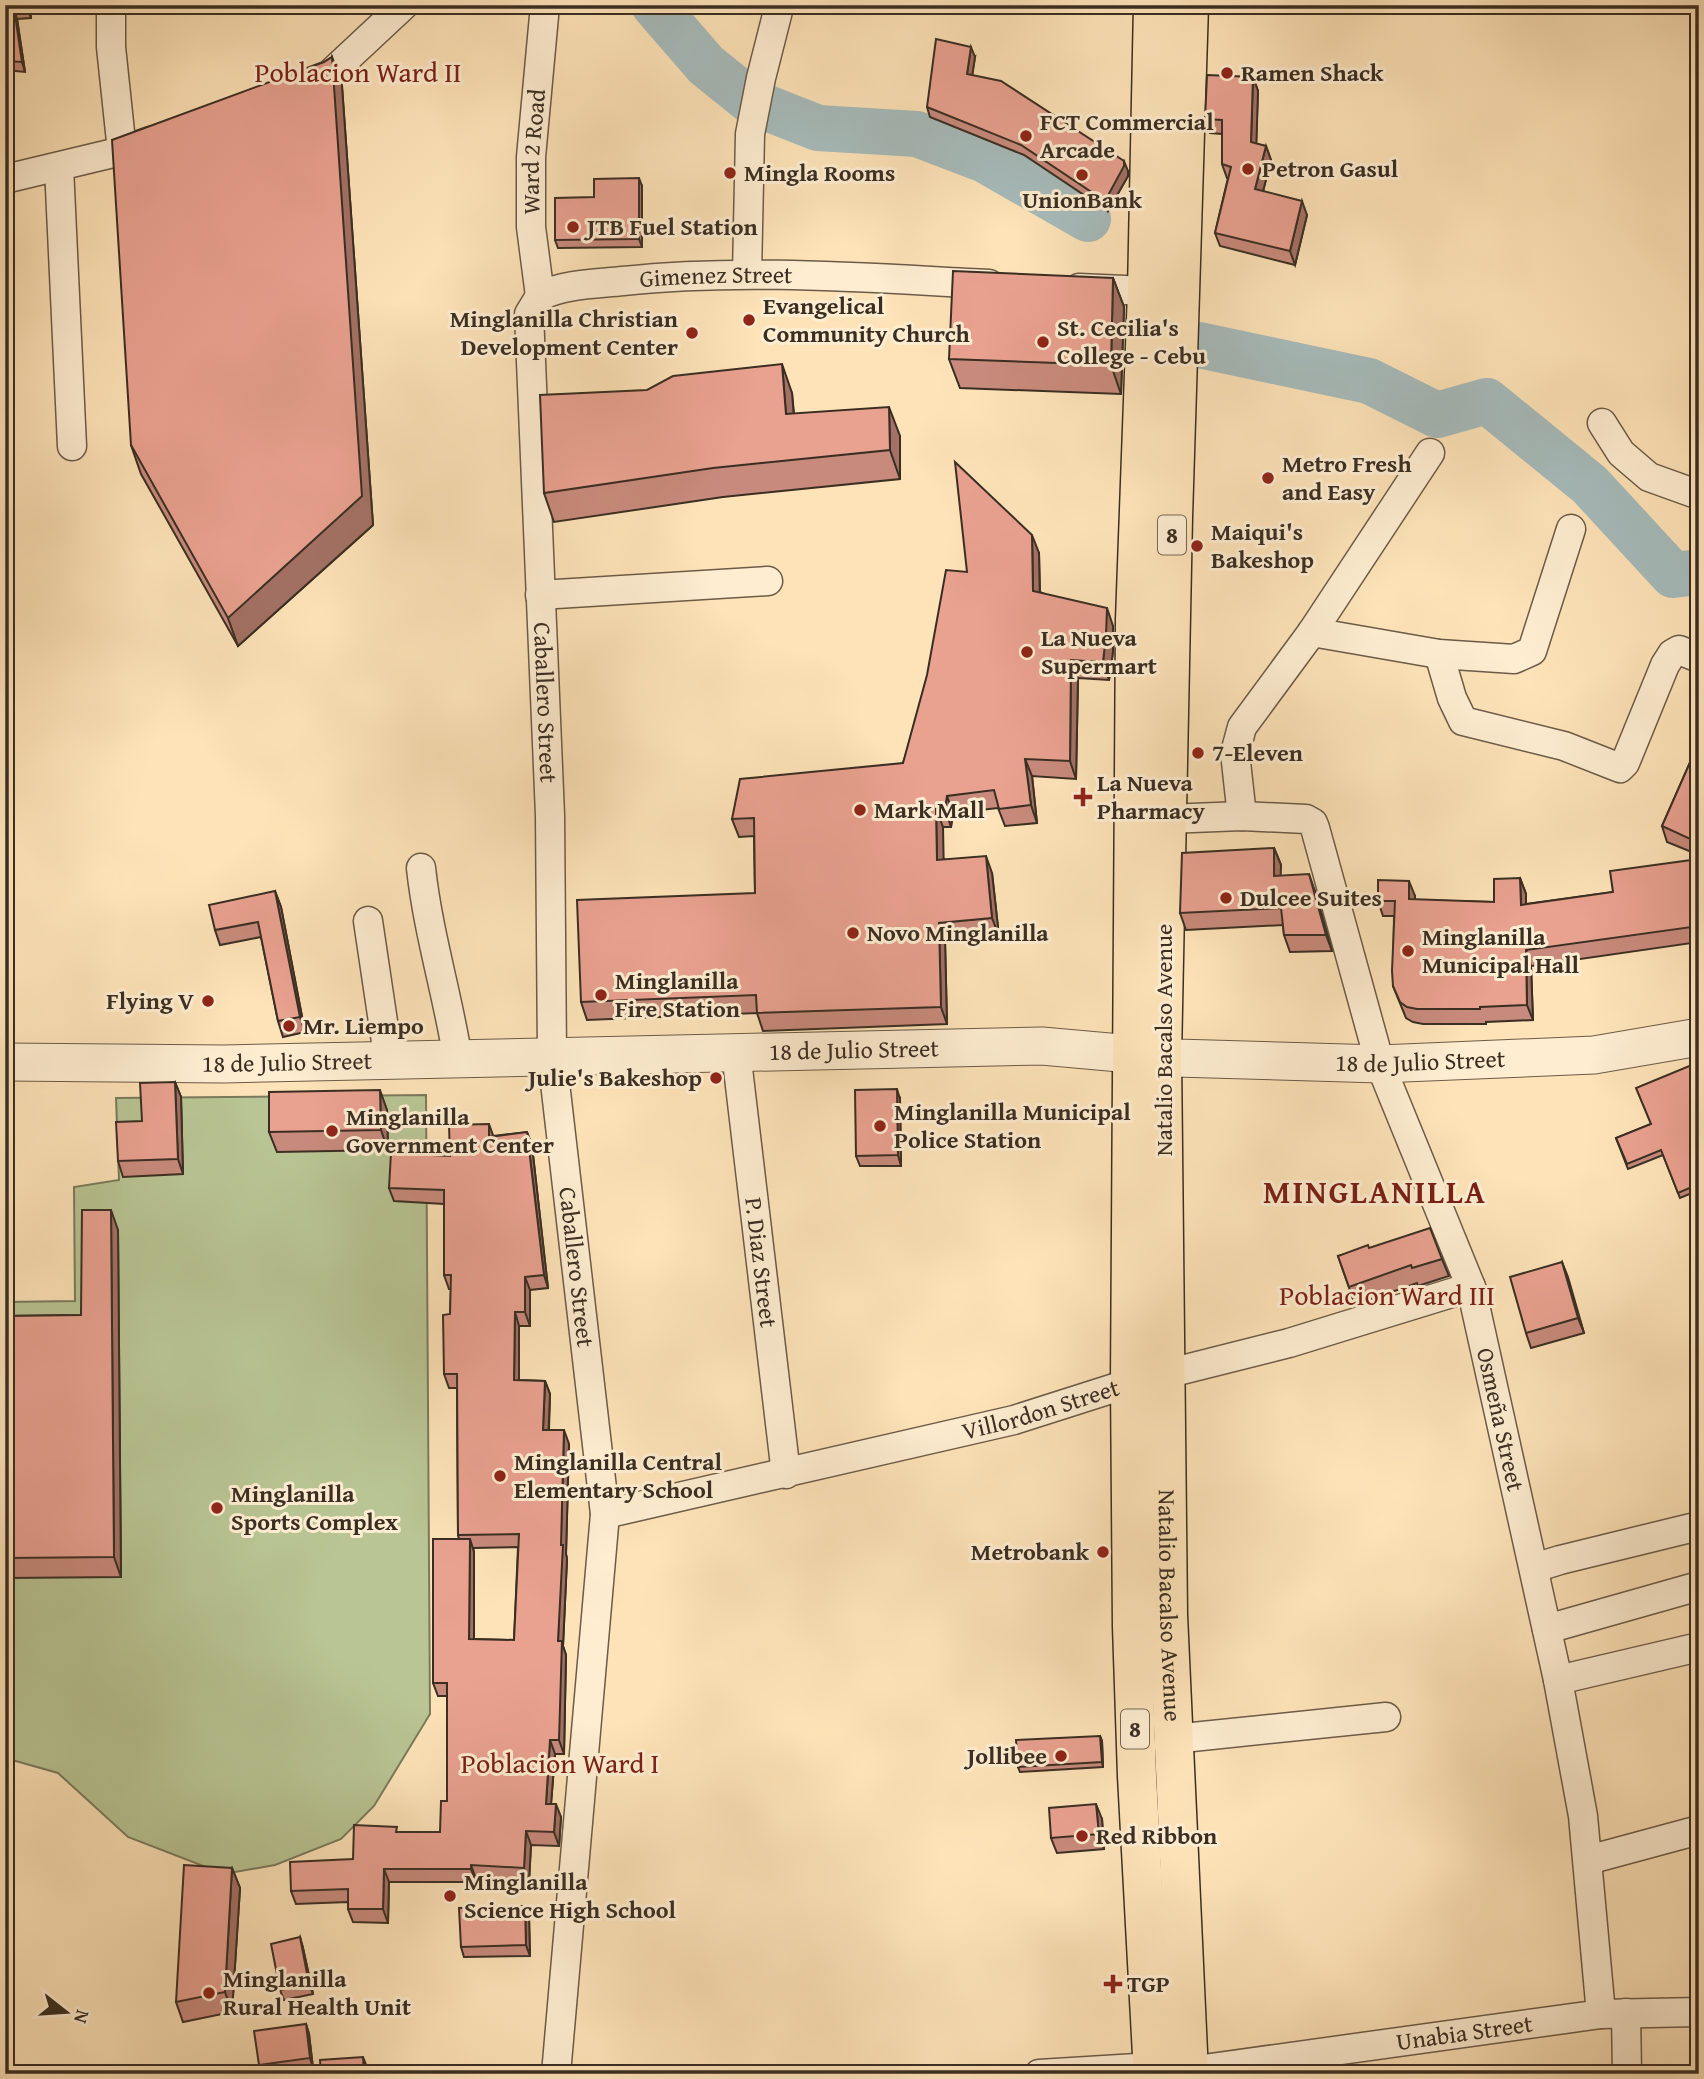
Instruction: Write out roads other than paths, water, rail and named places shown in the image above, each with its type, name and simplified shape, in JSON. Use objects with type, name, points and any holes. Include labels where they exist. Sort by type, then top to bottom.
[{"type":"highway","name":"Natalio Bacalso Avenue","points":[[1147,1056],[1135,620],[1147,291],[1153,5]]},
{"type":"highway","name":"Natalio Bacalso Avenue","points":[[1171,2071],[1173,1739],[1168,1615],[1148,1380],[1133,1103],[1147,1056],[1163,951],[1175,436],[1189,5]]},
{"type":"highway","name":"Natalio Bacalso Avenue","points":[[1148,1380],[1132,1626],[1137,1776],[1171,2071]]},
{"type":"street","points":[[111,5],[111,47],[122,151]]},
{"type":"street","points":[[277,94],[329,75],[404,5]]},
{"type":"street","name":"Ward 2 Road","points":[[540,296],[530,216],[531,157],[545,5]]},
{"type":"street","points":[[747,274],[750,134],[778,11]]},
{"type":"street","points":[[5,179],[122,151],[174,132]]},
{"type":"street","points":[[59,167],[72,446]]},
{"type":"street","name":"Gimenez Street","points":[[540,296],[556,288],[640,279],[747,274],[1008,285]]},
{"type":"street","points":[[1050,286],[1147,291]]},
{"type":"street","name":"Caballero Street","points":[[540,296],[528,314],[550,816],[552,1057],[605,1514],[556,2074]]},
{"type":"street","points":[[1602,422],[1621,453],[1649,477],[1699,495]]},
{"type":"street","points":[[1242,816],[1235,753],[1242,727],[1312,632],[1430,453]]},
{"type":"street","points":[[1312,632],[1439,654],[1514,659],[1532,651],[1571,529]]},
{"type":"street","points":[[540,595],[768,581]]},
{"type":"street","points":[[1439,654],[1452,698],[1463,721],[1564,746],[1619,768],[1625,763],[1672,654],[1679,650],[1699,658]]},
{"type":"street","name":"Osmeña Street","points":[[1167,819],[1242,816],[1306,820],[1313,823],[1380,1064],[1471,1287],[1558,1680],[1583,1816],[1613,2014],[1627,2074]]},
{"type":"street","points":[[421,867],[426,909],[458,1060]]},
{"type":"street","points":[[368,921],[389,1062]]},
{"type":"street","name":"18 de Julio Street","points":[[5,1062],[389,1062],[1042,1046],[1147,1056],[1380,1064],[1594,1055],[1699,1038]]},
{"type":"street","name":"P. Diaz Street","points":[[736,1052],[786,1474]]},
{"type":"street","name":"Villordon Street","points":[[605,1514],[1014,1420],[1471,1287]]},
{"type":"street","points":[[1534,1568],[1699,1526]]},
{"type":"street","points":[[1546,1629],[1699,1586]]},
{"type":"street","points":[[1558,1680],[1699,1647]]},
{"type":"street","points":[[1173,1739],[1386,1717]]},
{"type":"street","points":[[1588,1860],[1699,1830]]},
{"type":"street","name":"Unabia Street","points":[[1039,2074],[1171,2071],[1613,2014],[1699,2012]]},
{"type":"waterway","points":[[654,5],[706,65],[752,102],[818,128],[917,134],[985,160],[1088,219]]},
{"type":"waterway","points":[[1199,345],[1369,381],[1437,415],[1487,401],[1590,485],[1673,575],[1699,572]]},
{"type":"place","name":"Ramen Shack","points":[[1227,73]]},
{"type":"place","name":"FCT Commercial Arcade","points":[[1026,136]]},
{"type":"place","name":"Petron Gasul","points":[[1248,169]]},
{"type":"place","name":"Mingla Rooms","points":[[730,173]]},
{"type":"place","name":"UnionBank","points":[[1082,175]]},
{"type":"place","name":"JTB Fuel Station","points":[[573,227]]},
{"type":"place","name":"Evangelical Community Church","points":[[749,320]]},
{"type":"place","name":"Minglanilla Christian Development Center","points":[[692,333]]},
{"type":"place","name":"St. Cecilia's College - Cebu","points":[[1043,342]]},
{"type":"place","name":"Metro Fresh and Easy","points":[[1268,478]]},
{"type":"place","name":"Maiqui's Bakeshop","points":[[1197,546]]},
{"type":"place","name":"La Nueva Supermart","points":[[1027,652]]},
{"type":"place","name":"7-Eleven","points":[[1198,753]]},
{"type":"place","name":"La Nueva Pharmacy","points":[[1083,797]]},
{"type":"place","name":"Mark Mall","points":[[860,810]]},
{"type":"place","name":"Dulcee Suites","points":[[1226,898]]},
{"type":"place","name":"Novo Minglanilla","points":[[853,933]]},
{"type":"place","name":"Minglanilla Municipal Hall","points":[[1408,951]]},
{"type":"place","name":"Minglanilla Fire Station","points":[[601,995]]},
{"type":"place","name":"Flying V","points":[[208,1001]]},
{"type":"place","name":"Mr. Liempo","points":[[289,1026]]},
{"type":"place","name":"Julie's Bakeshop","points":[[716,1078]]},
{"type":"place","name":"Minglanilla Municipal Police Station","points":[[880,1126]]},
{"type":"place","name":"Minglanilla Government Center","points":[[332,1131]]},
{"type":"place","name":"Minglanilla Central Elementary School","points":[[500,1476]]},
{"type":"place","name":"Minglanilla Sports Complex","points":[[217,1508]]},
{"type":"place","name":"Metrobank","points":[[1103,1552]]},
{"type":"place","name":"Jollibee","points":[[1061,1756]]},
{"type":"place","name":"Red Ribbon","points":[[1082,1836]]},
{"type":"place","name":"Minglanilla Science High School","points":[[450,1896]]},
{"type":"place","name":"TGP","points":[[1113,1984]]},
{"type":"place","name":"Minglanilla Rural Health Unit","points":[[209,1993]]},
{"type":"district","name":"Poblacion Ward Ⅱ","points":[[358,72]]},
{"type":"district","name":"MINGLANILLA","points":[[1375,1192]]},
{"type":"district","name":"Poblacion Ward Ⅲ","points":[[1387,1295]]},
{"type":"district","name":"Poblacion Ward Ⅰ","points":[[560,1763]]}]
